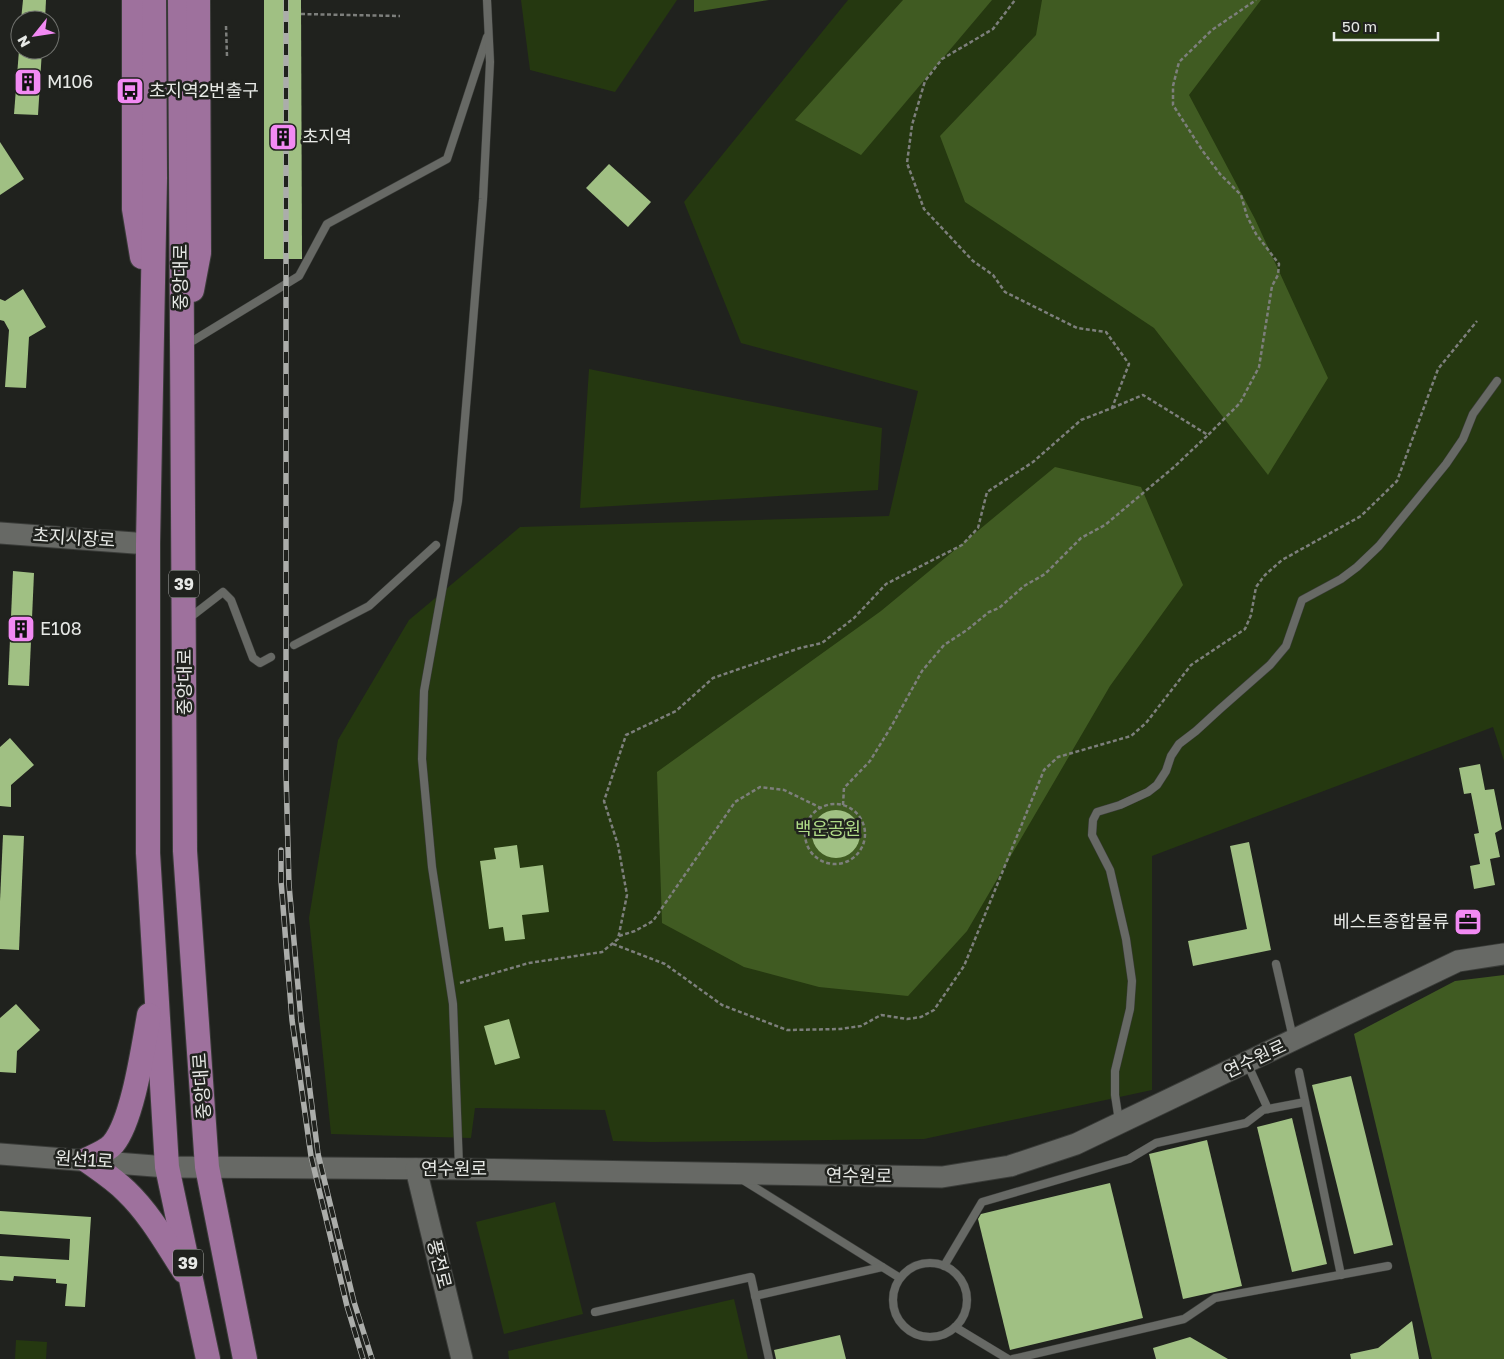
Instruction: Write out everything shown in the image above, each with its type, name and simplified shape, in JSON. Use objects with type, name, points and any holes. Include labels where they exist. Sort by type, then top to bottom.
[{"type":"main road","points":[[134,0],[134,209],[152,310]]},
{"type":"main road","name":"중앙대로","points":[[154,0],[155,178],[148,544],[148,853],[167,1167]]},
{"type":"main road","name":"중앙대로","points":[[180,0],[185,851],[207,1167],[245,1359]]},
{"type":"main road","points":[[181,348],[199,253],[198,0]]},
{"type":"main road","points":[[156,981],[133,1093],[123,1128],[112,1146],[86,1160],[108,1175],[136,1202],[156,1227],[192,1285]]},
{"type":"main road","name":"39","points":[[167,1167],[208,1359]]},
{"type":"street","name":"초지시장로","points":[[0,533],[148,544]]},
{"type":"street","name":"연수원로","points":[[167,1167],[459,1169],[942,1177],[1010,1166],[1076,1144],[1458,961],[1504,954]]},
{"type":"street","name":"원선1로","points":[[0,1154],[167,1167]]},
{"type":"street","name":"풍전로","points":[[416,1169],[462,1359]]},
{"type":"lane","points":[[459,1169],[453,1004],[432,867],[422,759],[424,691],[458,501],[482,199],[490,62],[487,0]]},
{"type":"lane","points":[[181,348],[299,276],[327,224],[447,159],[489,33]]},
{"type":"lane","points":[[1119,1124],[1115,1095],[1115,1071],[1130,1009],[1132,981],[1126,939],[1110,870],[1092,835],[1093,820],[1097,812],[1120,805],[1148,792],[1157,785],[1179,744],[1270,665],[1286,646],[1302,600],[1341,579],[1379,546],[1446,464],[1463,439],[1473,414],[1497,381]]},
{"type":"lane","points":[[294,645],[369,606],[436,545]]},
{"type":"lane","points":[[185,622],[223,592],[231,600],[253,658],[260,662],[271,657]]},
{"type":"lane","points":[[1276,964],[1294,1040]]},
{"type":"lane","points":[[1247,1062],[1268,1109]]},
{"type":"lane","points":[[1299,1072],[1341,1275]]},
{"type":"lane","points":[[944,1266],[982,1202],[1129,1159],[1156,1143],[1246,1123],[1263,1110],[1305,1102]]},
{"type":"lane","points":[[733,1173],[900,1278]]},
{"type":"lane","points":[[932,1263],[944,1266],[962,1282],[966,1294],[966,1306],[962,1318],[955,1327],[945,1334],[933,1337],[921,1336],[910,1332],[901,1324],[895,1313],[894,1289],[900,1278],[909,1270],[920,1265],[932,1263]]},
{"type":"lane","points":[[1013,1359],[1184,1319],[1215,1298],[1388,1266]]},
{"type":"lane","points":[[755,1296],[882,1267]]},
{"type":"lane","points":[[595,1312],[751,1278],[769,1359]]},
{"type":"lane","points":[[955,1327],[1008,1359]]},
{"type":"path","points":[[1015,0],[993,29],[942,59],[925,82],[912,125],[908,163],[924,209],[973,261],[993,275],[1005,292],[1077,328],[1106,332],[1129,364],[1112,408]]},
{"type":"path","points":[[843,805],[844,788],[870,761],[891,728],[922,671],[944,645],[967,630],[989,612],[999,608],[1024,586],[1045,574],[1081,538],[1105,524],[1174,467],[1240,404],[1259,367],[1272,286],[1278,275],[1280,264],[1256,234],[1247,216],[1241,195],[1220,174],[1173,105],[1173,86],[1179,62],[1212,30],[1256,0]]},
{"type":"path","points":[[301,14],[400,16]]},
{"type":"path","points":[[226,26],[227,56]]},
{"type":"path","points":[[612,944],[665,964],[722,1005],[787,1030],[840,1029],[861,1026],[881,1015],[907,1019],[921,1018],[934,1010],[964,966],[1044,770],[1058,757],[1131,736],[1146,723],[1191,665],[1245,629],[1251,615],[1256,587],[1265,575],[1282,560],[1361,516],[1397,481],[1438,369],[1477,321]]},
{"type":"path","points":[[450,986],[529,963],[602,952],[618,936],[627,895],[618,845],[604,800],[626,734],[676,711],[713,678],[800,648],[822,643],[854,618],[886,584],[962,545],[978,528],[987,492],[1033,462],[1081,420],[1143,395],[1208,436]]},
{"type":"path","points":[[618,936],[635,931],[653,921],[735,802],[760,787],[784,790],[821,808]]},
{"type":"path","points":[[828,805],[843,805],[854,811],[861,818],[865,828],[865,838],[862,848],[848,862],[828,863],[819,859],[811,852],[807,843],[808,823],[813,814],[821,808],[828,805]]},
{"type":"green space","points":[[521,0],[677,0],[615,92],[530,70]]},
{"type":"green space","points":[[694,0],[769,0],[694,12]]},
{"type":"green space","name":"백운공원","points":[[848,0],[1504,0],[1504,761],[1493,727],[1152,856],[1152,1090],[924,1139],[613,1141],[605,1110],[475,1108],[471,1138],[331,1134],[309,918],[338,740],[409,620],[520,527],[889,516],[918,391],[741,343],[684,202]]},
{"type":"green space","points":[[903,0],[992,0],[861,155],[795,120]]},
{"type":"green space","points":[[1042,0],[1261,0],[1189,95],[1255,219],[1328,378],[1268,475],[1154,328],[965,202],[940,136],[1036,35]]},
{"type":"green space","points":[[589,369],[882,428],[878,490],[580,508]]},
{"type":"green space","points":[[1055,467],[1141,487],[1183,585],[1110,686],[967,931],[908,996],[819,987],[744,967],[662,923],[657,772],[881,611]]},
{"type":"green space","points":[[1504,975],[1504,1359],[1432,1359],[1354,1034],[1455,981]]},
{"type":"green space","points":[[555,1202],[583,1314],[504,1334],[476,1222]]},
{"type":"green space","points":[[734,1299],[748,1359],[509,1359],[508,1351]]},
{"type":"green space","points":[[16,1340],[47,1342],[46,1359],[15,1359]]},
{"type":"building","points":[[23,0],[46,0],[46,10],[22,10]]},
{"type":"building","name":"초지역","points":[[264,0],[301,0],[302,259],[264,259]]},
{"type":"building","name":"M106","points":[[18,60],[41,60],[38,115],[14,114]]},
{"type":"building","points":[[0,142],[24,179],[0,195]]},
{"type":"building","points":[[609,164],[651,202],[628,227],[586,188]]},
{"type":"building","points":[[23,289],[46,327],[29,337],[26,388],[5,387],[9,330],[4,321],[0,320],[0,299],[5,301]]},
{"type":"building","name":"E108","points":[[13,571],[34,573],[29,686],[8,685]]},
{"type":"building","points":[[10,738],[34,765],[11,785],[11,807],[0,806],[0,747]]},
{"type":"building","points":[[1480,764],[1485,790],[1494,789],[1502,829],[1495,833],[1500,857],[1490,859],[1495,885],[1474,889],[1470,866],[1480,864],[1474,834],[1479,833],[1471,793],[1464,794],[1459,768]]},
{"type":"building","points":[[831,810],[841,810],[853,817],[860,829],[860,839],[853,851],[841,858],[831,858],[823,854],[816,847],[812,839],[812,829],[816,821],[823,814]]},
{"type":"building","points":[[3,835],[24,836],[19,950],[0,949]]},
{"type":"building","points":[[1249,842],[1271,950],[1193,966],[1188,941],[1247,929],[1230,846]]},
{"type":"building","points":[[517,845],[520,868],[543,865],[549,912],[522,915],[525,939],[505,941],[503,927],[489,929],[480,861],[496,859],[494,848]]},
{"type":"building","points":[[16,1004],[40,1030],[17,1051],[16,1073],[0,1072],[0,1018]]},
{"type":"building","points":[[509,1019],[520,1058],[495,1065],[484,1026]]},
{"type":"building","points":[[1351,1076],[1393,1245],[1354,1254],[1312,1085]]},
{"type":"building","points":[[1292,1118],[1327,1264],[1292,1272],[1257,1127]]},
{"type":"building","points":[[1207,1140],[1242,1286],[1183,1299],[1149,1154]]},
{"type":"building","points":[[1110,1183],[1143,1318],[1010,1350],[978,1219],[981,1214]]},
{"type":"building","points":[[0,1211],[91,1217],[85,1307],[65,1306],[67,1284],[56,1283],[56,1279],[14,1276],[13,1281],[0,1280],[0,1256],[69,1260],[70,1239],[0,1234]]},
{"type":"building","points":[[1412,1321],[1419,1359],[1351,1359],[1350,1354],[1378,1348]]},
{"type":"building","points":[[840,1335],[846,1359],[776,1359],[774,1350]]},
{"type":"building","points":[[1190,1337],[1228,1359],[1156,1359],[1153,1348]]},
{"type":"railway","points":[[286,0],[286,773],[289,885],[301,1020],[318,1154],[354,1302],[372,1359]]},
{"type":"railway","points":[[281,850],[281,881],[292,1020],[311,1156],[347,1306],[363,1359]]},
{"type":"place","name":"M106","points":[[28,82]]},
{"type":"place","name":"초지역2번출구","points":[[130,91]]},
{"type":"place","name":"초지역","points":[[283,137]]},
{"type":"place","name":"E108","points":[[21,629]]},
{"type":"place","name":"베스트종합물류","points":[[1468,922]]}]
